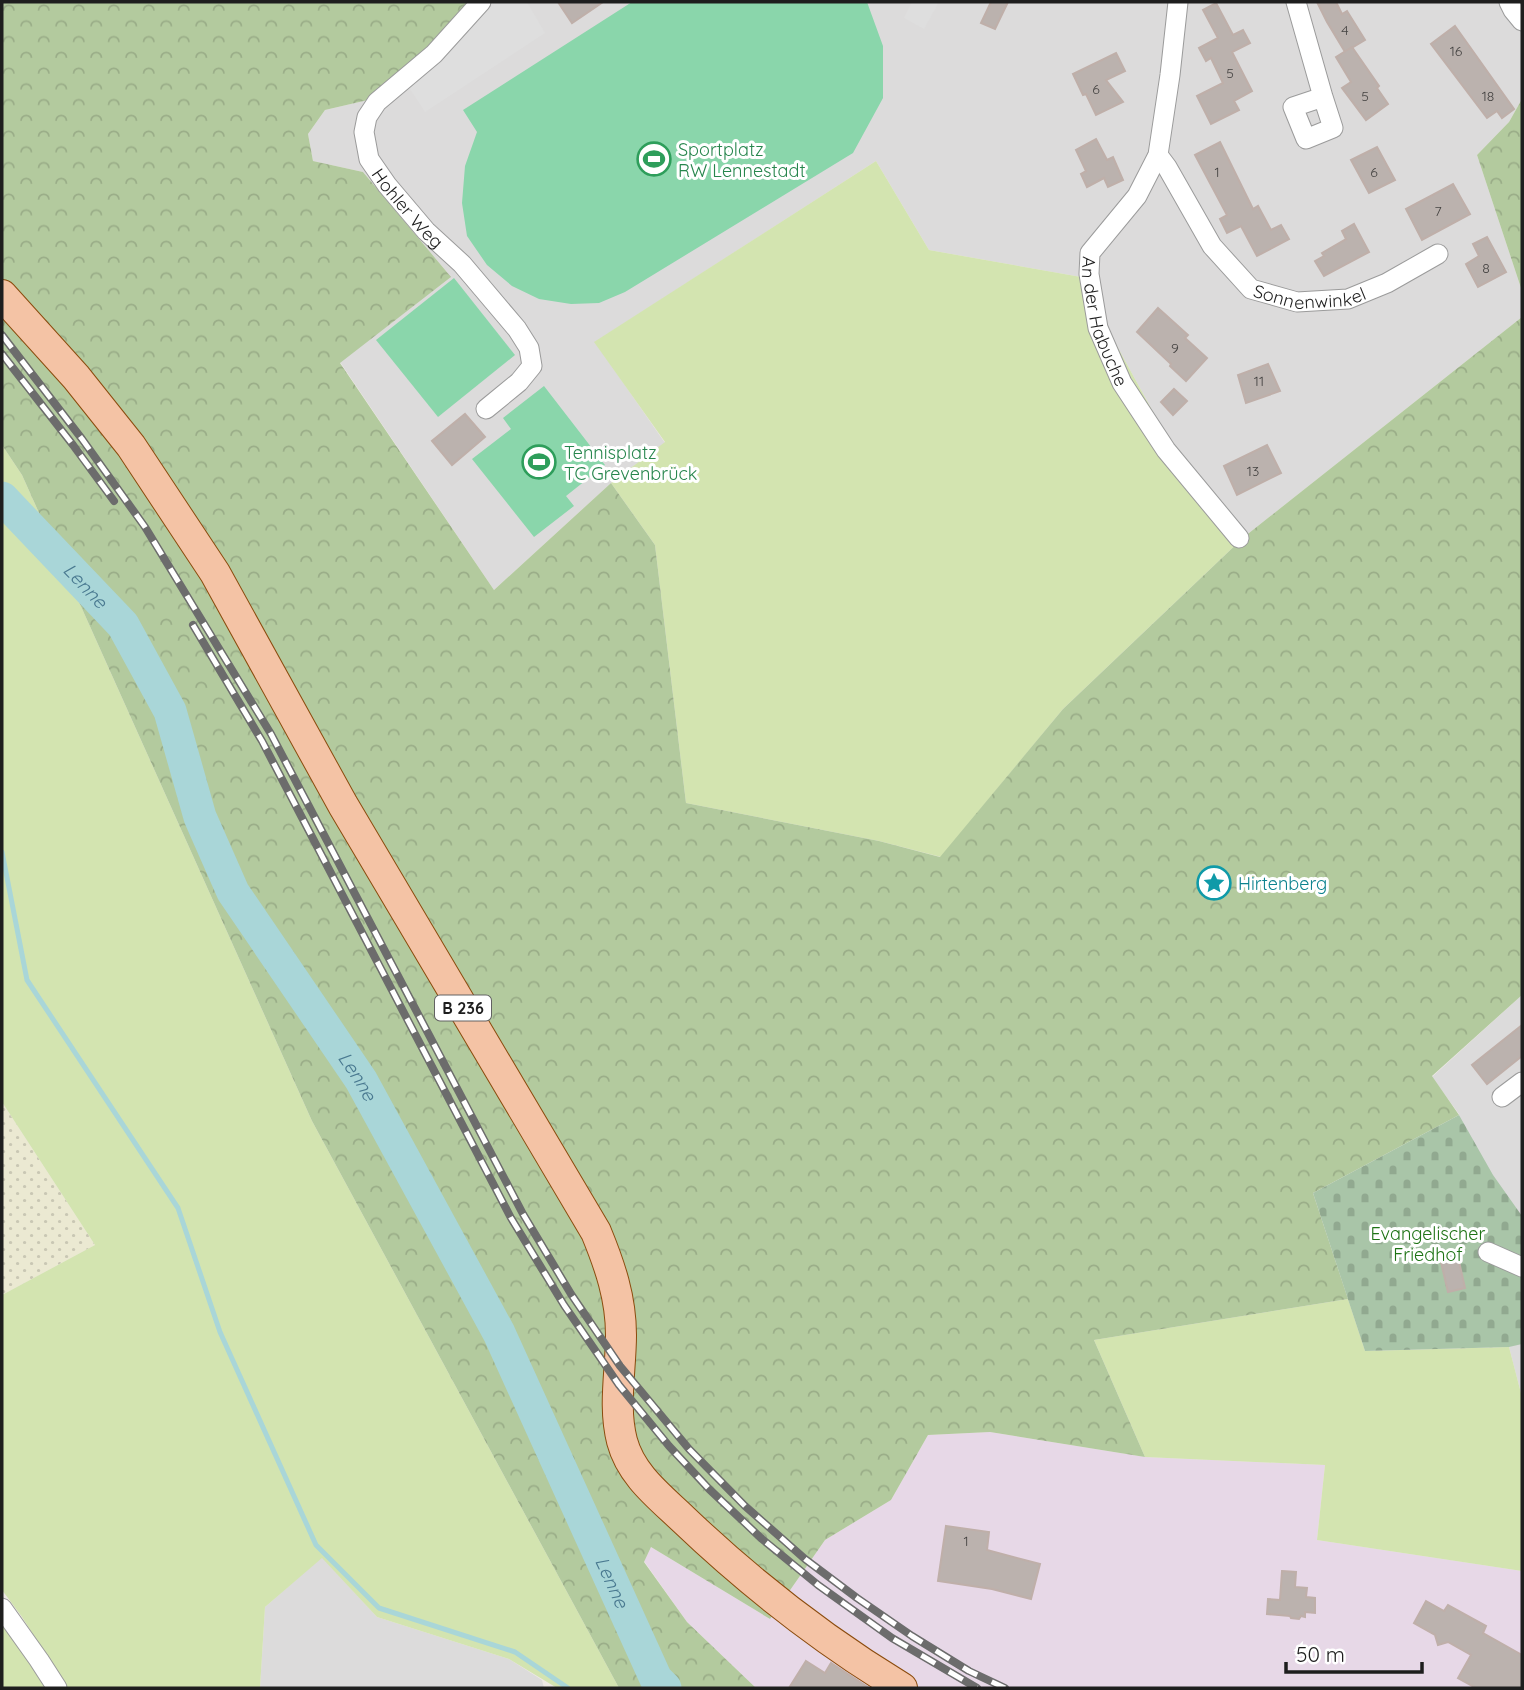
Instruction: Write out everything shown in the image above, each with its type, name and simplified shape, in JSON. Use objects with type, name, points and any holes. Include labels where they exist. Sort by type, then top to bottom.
[{"type":"main road","name":"B 236","points":[[2,295],[76,377],[131,446],[208,563],[342,804],[596,1232],[615,1281],[619,1302],[620,1427],[626,1453],[637,1473],[701,1536],[767,1593],[825,1638],[902,1688]]},
{"type":"street","name":"Hohler Weg","points":[[481,2],[434,54],[377,102],[367,117],[364,132],[369,159],[387,185],[426,231],[461,264],[517,329],[529,348],[532,366],[519,382],[486,409]]},
{"type":"street","name":"An der Habuche","points":[[1178,2],[1158,155],[1137,195],[1090,253],[1089,274],[1098,328],[1122,383],[1159,439],[1239,538]]},
{"type":"street","points":[[1296,2],[1323,97]]},
{"type":"street","points":[[1509,2],[1522,21]]},
{"type":"street","name":"Sonnenwinkel","points":[[1158,155],[1212,246],[1251,289],[1297,302],[1348,299],[1387,283],[1438,254]]},
{"type":"street","points":[[1502,1097],[1522,1082]]},
{"type":"street","points":[[1488,1252],[1522,1267]]},
{"type":"street","points":[[2,1608],[57,1688]]},
{"type":"shaded area","points":[[474,2],[1522,2],[1522,99],[1509,122],[1477,155],[1522,291],[1522,317],[1244,537],[1170,443],[1106,326],[1098,280],[929,250],[876,161],[595,342],[665,443],[611,483],[494,590],[340,362],[451,277],[363,172],[313,161],[308,134],[325,110],[368,100]]},
{"type":"shaded area","points":[[489,2],[527,2],[545,33],[425,112],[406,83]]},
{"type":"shaded area","points":[[912,2],[939,2],[924,29],[904,18]]},
{"type":"shaded area","points":[[1522,995],[1522,1397],[1459,1114],[1432,1077]]},
{"type":"shaded area","points":[[2,1102],[95,1245],[2,1295]]},
{"type":"shaded area","points":[[990,1432],[1145,1457],[1325,1465],[1317,1540],[1522,1571],[1522,1688],[756,1688],[687,1622],[644,1561],[651,1547],[770,1619],[825,1540],[891,1500],[928,1435]]},
{"type":"shaded area","points":[[322,1557],[377,1617],[509,1659],[542,1680],[544,1688],[260,1688],[265,1607]]},
{"type":"green space","points":[[2,2],[474,2],[430,51],[368,100],[325,110],[308,134],[313,161],[363,172],[451,277],[340,363],[494,590],[611,483],[655,545],[686,803],[879,841],[940,857],[1063,709],[1244,537],[1522,317],[1522,995],[1432,1076],[1459,1115],[1313,1193],[1348,1299],[1094,1340],[1145,1457],[990,1432],[928,1435],[891,1500],[825,1540],[770,1619],[651,1547],[644,1562],[687,1622],[756,1688],[619,1688],[312,1121],[22,475],[2,445]]},
{"type":"green space","name":"Sportplatz RW Lennestadt","points":[[632,2],[867,2],[883,46],[883,98],[853,153],[625,292],[599,303],[571,304],[539,299],[512,286],[487,265],[467,236],[462,203],[465,166],[477,132],[463,110]]},
{"type":"green space","points":[[1522,99],[1522,291],[1477,155],[1509,122]]},
{"type":"green space","points":[[876,161],[929,250],[1098,280],[1106,326],[1170,443],[1244,537],[1063,709],[941,857],[879,841],[686,803],[655,545],[611,483],[665,442],[594,342]]},
{"type":"green space","points":[[454,278],[515,355],[438,417],[376,340]]},
{"type":"green space","name":"Tennisplatz TC Grevenbrück","points":[[544,386],[605,465],[566,496],[574,506],[534,537],[472,459],[511,429],[503,418]]},
{"type":"green space","points":[[2,445],[22,475],[312,1121],[619,1688],[557,1688],[509,1659],[377,1617],[322,1558],[265,1607],[260,1688],[67,1688],[2,1590],[2,1295],[95,1245],[2,1102]]},
{"type":"green space","name":"Evangelischer Friedhof","points":[[1459,1115],[1493,1175],[1522,1216],[1522,1344],[1509,1347],[1365,1351],[1313,1193]]},
{"type":"green space","points":[[1348,1299],[1365,1351],[1509,1347],[1522,1397],[1522,1571],[1317,1540],[1325,1465],[1145,1457],[1094,1340]]},
{"type":"green space","points":[[2,1622],[47,1688],[2,1688]]},
{"type":"building","points":[[558,2],[603,2],[572,23]]},
{"type":"building","points":[[991,2],[1008,2],[995,29],[981,23]]},
{"type":"building","points":[[1317,2],[1336,2],[1342,14],[1347,11],[1365,40],[1345,52]]},
{"type":"building","points":[[1216,3],[1233,35],[1243,30],[1250,43],[1232,52],[1252,91],[1234,101],[1239,110],[1211,124],[1197,96],[1223,83],[1211,58],[1206,61],[1199,48],[1218,38],[1203,10]]},
{"type":"building","points":[[1455,26],[1514,109],[1502,118],[1497,111],[1487,118],[1431,44]]},
{"type":"building","points":[[1352,47],[1388,104],[1366,120],[1342,88],[1351,82],[1336,57]]},
{"type":"building","points":[[1116,53],[1125,71],[1106,80],[1123,102],[1096,115],[1073,74]]},
{"type":"building","points":[[1096,139],[1107,160],[1113,157],[1123,180],[1108,187],[1104,178],[1087,187],[1081,174],[1086,171],[1076,150]]},
{"type":"building","points":[[1220,142],[1253,209],[1258,206],[1271,230],[1281,225],[1289,239],[1257,256],[1241,226],[1227,233],[1220,219],[1227,215],[1195,155]]},
{"type":"building","points":[[1377,147],[1395,180],[1369,193],[1351,160]]},
{"type":"building","points":[[1453,184],[1470,214],[1422,240],[1406,209]]},
{"type":"building","points":[[1354,224],[1369,252],[1324,276],[1315,261],[1324,256],[1322,253],[1346,239],[1342,231]]},
{"type":"building","points":[[1487,237],[1506,272],[1478,287],[1466,264],[1479,256],[1473,244]]},
{"type":"building","points":[[1158,308],[1188,335],[1185,338],[1207,358],[1186,381],[1137,332]]},
{"type":"building","points":[[1268,364],[1280,391],[1246,403],[1238,375]]},
{"type":"building","points":[[1174,389],[1187,401],[1173,415],[1161,402]]},
{"type":"building","points":[[465,414],[485,437],[452,465],[432,441]]},
{"type":"building","points":[[1267,445],[1281,473],[1237,495],[1224,466]]},
{"type":"building","points":[[1522,1025],[1522,1056],[1487,1084],[1472,1065]]},
{"type":"building","points":[[1458,1257],[1465,1288],[1448,1292],[1441,1262]]},
{"type":"building","points":[[946,1526],[989,1532],[987,1550],[1040,1564],[1031,1599],[992,1589],[938,1581]]},
{"type":"building","points":[[1282,1571],[1296,1572],[1295,1587],[1307,1588],[1306,1597],[1315,1598],[1315,1613],[1305,1612],[1305,1617],[1301,1616],[1299,1619],[1267,1614],[1268,1599],[1280,1600]]},
{"type":"building","points":[[1426,1601],[1444,1611],[1448,1605],[1486,1626],[1483,1633],[1522,1655],[1522,1688],[1476,1688],[1458,1678],[1471,1655],[1448,1642],[1438,1645],[1435,1635],[1414,1623]]},
{"type":"building","points":[[806,1661],[825,1673],[831,1663],[869,1688],[789,1688]]},
{"type":"waterway","name":"Lenne","points":[[2,498],[123,625],[170,711],[200,817],[233,892],[361,1080],[499,1333],[656,1679],[665,1688]]},
{"type":"waterway","points":[[2,852],[27,980],[178,1208],[220,1332],[316,1545],[379,1608],[515,1652],[568,1688]]},
{"type":"railway","points":[[2,335],[145,527],[271,734],[523,1214],[571,1294],[620,1366],[689,1449],[745,1506],[805,1559],[912,1636],[969,1671],[1005,1688]]},
{"type":"railway","points":[[2,354],[114,501]]},
{"type":"railway","points":[[193,625],[262,741],[511,1218],[564,1305],[619,1385],[669,1446],[709,1489],[762,1539],[818,1585],[892,1638],[977,1688]]},
{"type":"place","name":"Sportplatz RW Lennestadt","points":[[654,159]]},
{"type":"place","name":"Tennisplatz TC Grevenbrück","points":[[539,462]]},
{"type":"place","name":"Hirtenberg","points":[[1214,883]]}]
